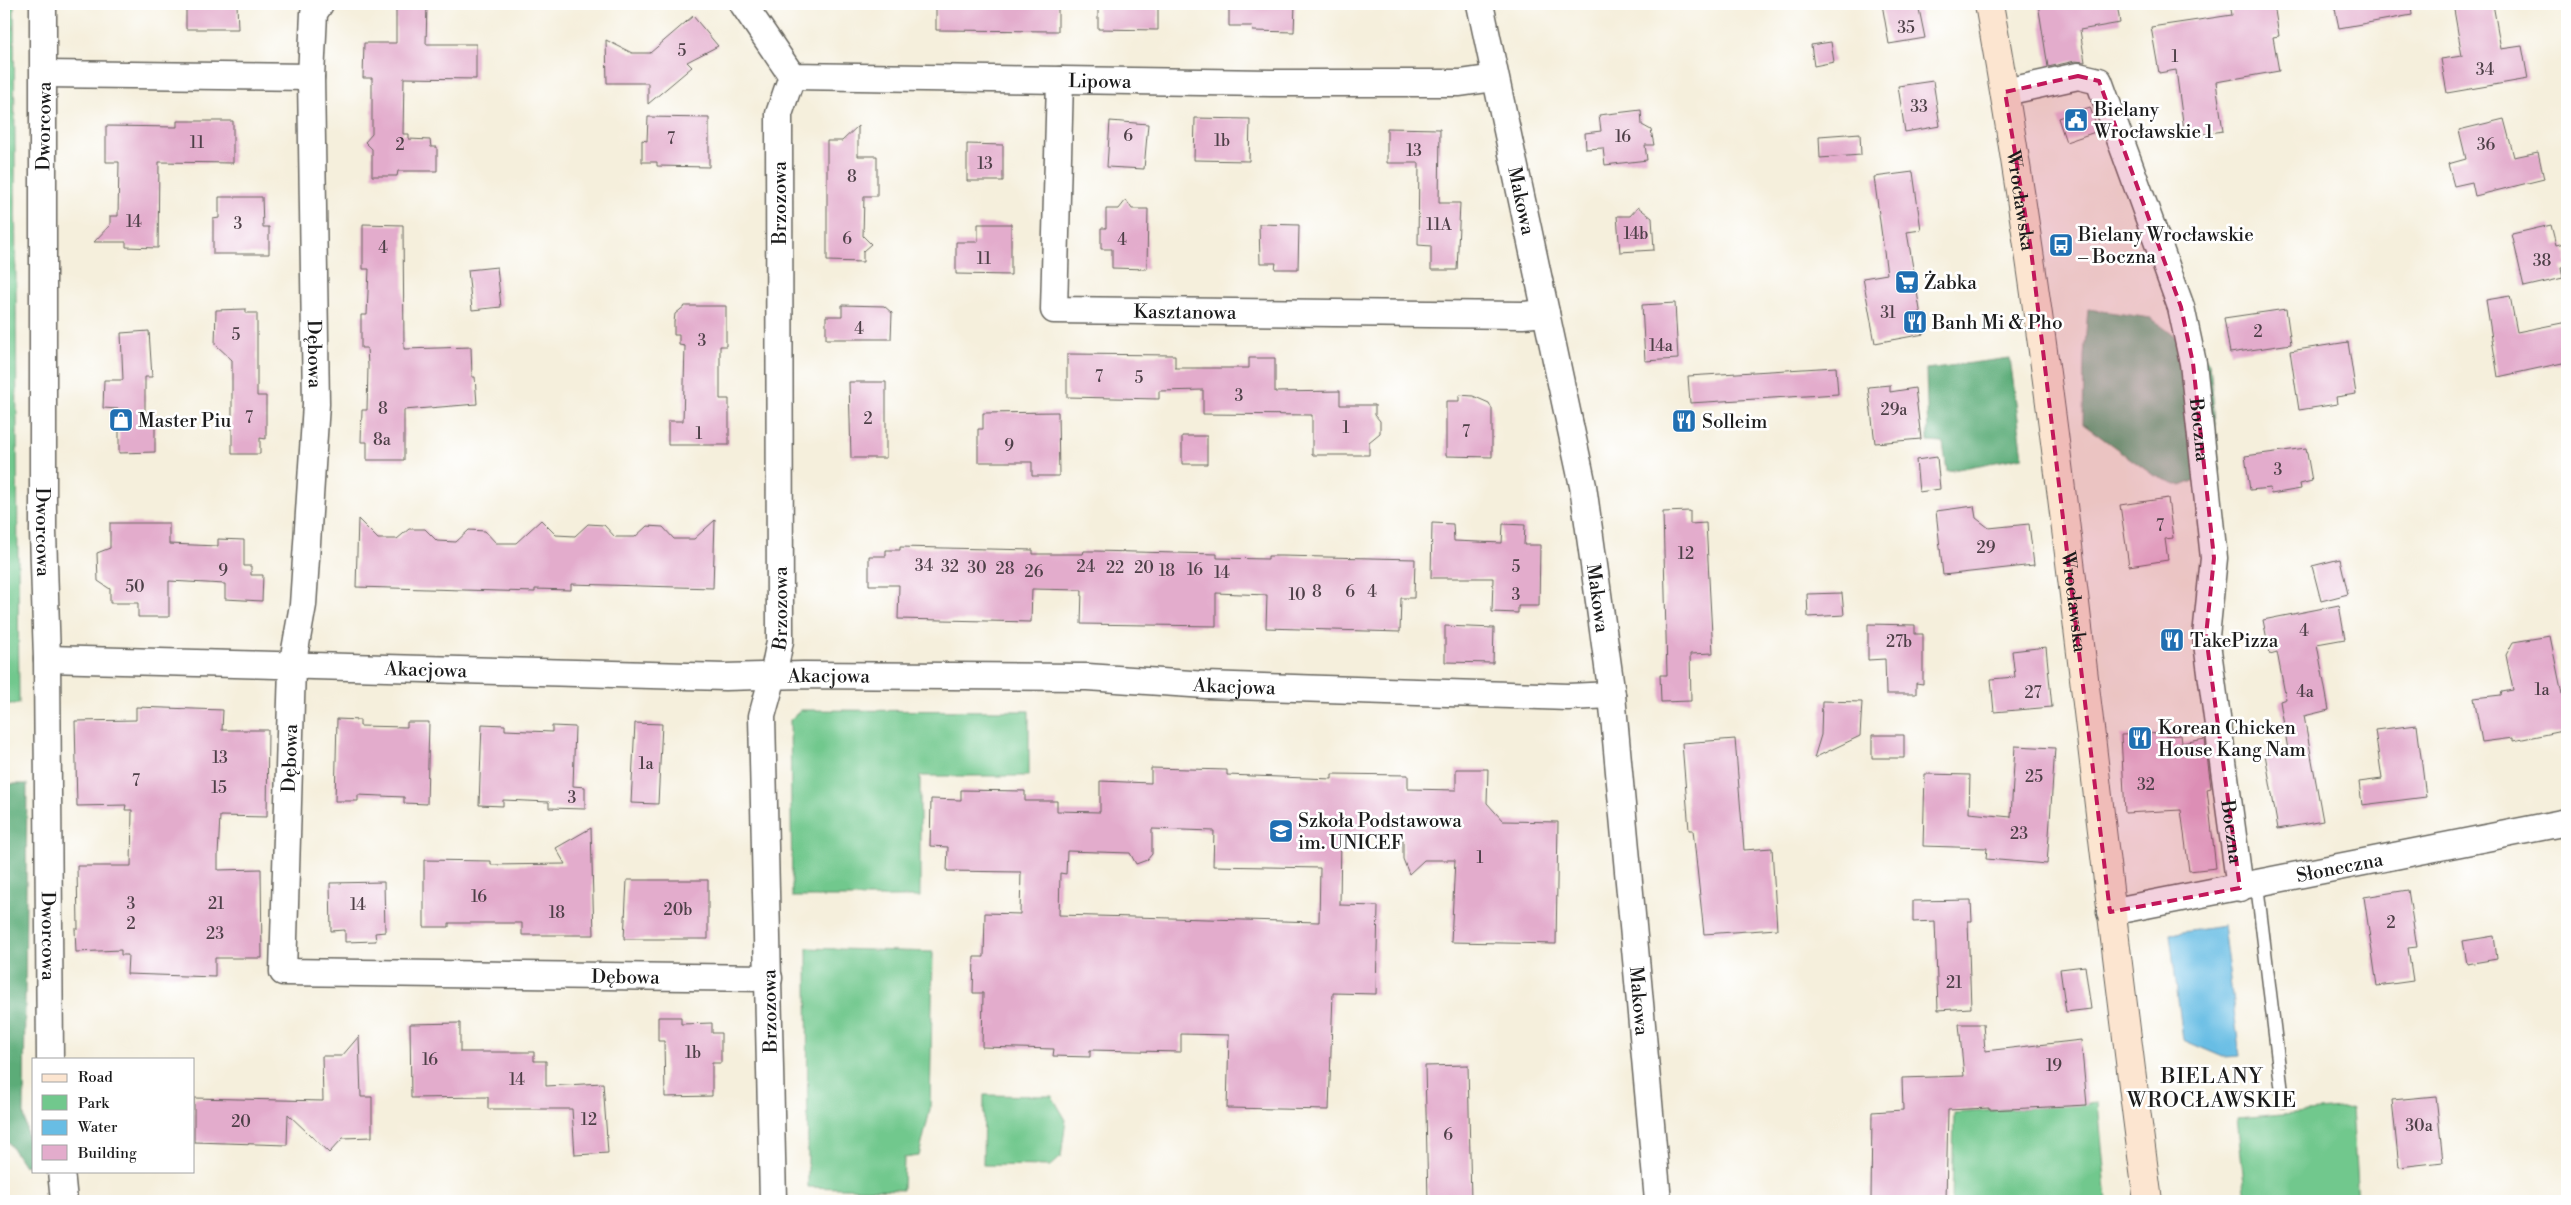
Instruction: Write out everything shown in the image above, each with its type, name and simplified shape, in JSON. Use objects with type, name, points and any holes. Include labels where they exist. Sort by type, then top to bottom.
[{"type":"main road","name":"Wrocławska","points":[[1990,4],[2032,259],[2110,912],[2148,1201]]},
{"type":"street","name":"Dworcowa","points":[[43,4],[43,514],[47,660],[50,1058]]},
{"type":"street","points":[[44,74],[312,69],[314,13],[320,4]]},
{"type":"street","points":[[743,4],[792,76]]},
{"type":"street","name":"Makowa","points":[[1480,4],[1584,486],[1612,696],[1658,1201]]},
{"type":"street","name":"Dębowa","points":[[312,69],[316,404],[303,605],[292,667],[283,972],[769,978]]},
{"type":"street","name":"Lipowa","points":[[792,76],[1460,83],[1495,78]]},
{"type":"street","name":"Brzozowa","points":[[773,1201],[762,716],[780,641],[779,114],[792,76]]},
{"type":"street","name":"Boczna","points":[[2005,92],[2078,76],[2099,81],[2180,307],[2193,363],[2214,558],[2206,636],[2248,886]]},
{"type":"street","name":"Kasztanowa","points":[[1060,80],[1054,310],[1523,315],[1546,312]]},
{"type":"street","name":"Akacjowa","points":[[47,660],[292,667],[773,676],[1087,677],[1212,685],[1612,696]]},
{"type":"street","name":"Słoneczna","points":[[2110,912],[2567,822]]},
{"type":"street","points":[[61,1172],[64,1201]]},
{"type":"lane","points":[[2248,886],[2282,1101]]},
{"type":"highlighted area","points":[[2078,76],[2099,81],[2181,307],[2193,363],[2214,558],[2206,636],[2240,888],[2110,912],[2031,250],[2005,92]]},
{"type":"green space","points":[[4,4],[14,4],[19,704],[4,704]]},
{"type":"green space","points":[[2088,309],[2151,318],[2210,363],[2219,471],[2181,486],[2153,475],[2083,424],[2084,356]]},
{"type":"green space","points":[[2010,358],[2023,457],[1947,471],[1943,443],[1928,442],[1926,369]]},
{"type":"green space","points":[[801,710],[1029,711],[1029,776],[920,776],[920,897],[792,897],[790,720]]},
{"type":"green space","points":[[4,784],[27,784],[24,1113],[31,1164],[24,1166],[4,1136]]},
{"type":"green space","points":[[807,948],[933,952],[930,1110],[919,1156],[904,1158],[903,1190],[808,1187]]},
{"type":"green space","points":[[984,1095],[1052,1096],[1066,1120],[1061,1157],[1051,1166],[983,1165]]},
{"type":"green space","points":[[2098,1103],[2107,1201],[1952,1201],[1954,1113]]},
{"type":"green space","points":[[2352,1108],[2358,1201],[2246,1201],[2237,1118]]},
{"type":"water","points":[[2223,926],[2240,1056],[2223,1057],[2183,1040],[2170,934]]},
{"type":"building","points":[[186,4],[237,4],[238,29],[186,29]]},
{"type":"building","points":[[396,4],[427,4],[426,44],[476,44],[476,79],[404,78],[403,134],[409,134],[409,139],[430,140],[431,147],[437,147],[437,171],[398,171],[397,176],[372,176],[372,149],[365,142],[372,134],[372,78],[363,78],[364,43],[396,43]]},
{"type":"building","points":[[936,4],[1058,4],[1058,31],[936,30]]},
{"type":"building","points":[[1098,4],[1158,4],[1158,30],[1098,29]]},
{"type":"building","points":[[1229,4],[1295,4],[1294,32],[1253,31],[1252,26],[1229,26]]},
{"type":"building","points":[[1882,4],[1918,4],[1925,38],[1889,44]]},
{"type":"building","points":[[2038,4],[2117,4],[2120,23],[2080,30],[2085,62],[2075,61],[2048,67]]},
{"type":"building","points":[[2230,4],[2274,4],[2279,36],[2273,37],[2279,71],[2216,82],[2223,131],[2185,137],[2176,70],[2159,73],[2151,27],[2232,15]]},
{"type":"building","points":[[2334,4],[2411,4],[2412,15],[2339,28]]},
{"type":"building","points":[[2453,4],[2493,4],[2501,49],[2522,46],[2528,79],[2447,93],[2441,59],[2462,56]]},
{"type":"building","points":[[693,16],[718,46],[687,62],[692,67],[648,104],[648,83],[607,83],[606,40],[632,53],[650,53]]},
{"type":"building","points":[[1831,42],[1834,62],[1814,66],[1811,45]]},
{"type":"building","points":[[1933,81],[1940,126],[1905,132],[1898,86]]},
{"type":"building","points":[[2090,107],[2098,131],[2066,142],[2058,118]]},
{"type":"building","points":[[1641,110],[1642,125],[1651,130],[1654,145],[1645,145],[1647,160],[1605,165],[1603,148],[1586,149],[1585,133],[1601,131],[1599,115]]},
{"type":"building","points":[[648,117],[709,118],[709,167],[657,166],[657,162],[642,162],[642,140],[647,141]]},
{"type":"building","points":[[1195,118],[1250,119],[1249,161],[1194,160]]},
{"type":"building","points":[[2504,119],[2514,157],[2538,152],[2544,179],[2475,196],[2472,182],[2454,186],[2448,164],[2466,159],[2459,130]]},
{"type":"building","points":[[177,121],[233,121],[233,163],[159,162],[158,248],[126,247],[126,242],[94,242],[110,225],[110,216],[118,216],[119,162],[106,162],[106,126],[177,127]]},
{"type":"building","points":[[1110,121],[1148,124],[1144,169],[1107,167]]},
{"type":"building","points":[[858,126],[858,156],[877,156],[877,196],[864,196],[863,236],[871,244],[863,251],[863,262],[827,261],[827,141],[842,141]]},
{"type":"building","points":[[1387,128],[1440,129],[1439,203],[1460,203],[1457,270],[1431,270],[1431,246],[1418,245],[1419,163],[1387,163]]},
{"type":"building","points":[[1860,133],[1861,155],[1820,158],[1819,136]]},
{"type":"building","points":[[967,144],[1003,145],[1003,181],[967,181]]},
{"type":"building","points":[[1913,172],[1921,230],[1907,232],[1924,334],[1875,343],[1863,278],[1887,274],[1874,177]]},
{"type":"building","points":[[219,197],[262,197],[263,227],[269,227],[269,254],[213,254],[213,219],[219,218]]},
{"type":"building","points":[[1126,200],[1132,209],[1148,209],[1147,269],[1112,268],[1112,249],[1101,249],[1101,228],[1106,228],[1106,209],[1119,209]]},
{"type":"building","points":[[1638,207],[1652,218],[1654,250],[1620,252],[1617,216],[1630,216]]},
{"type":"building","points":[[363,224],[403,225],[404,349],[471,347],[472,377],[475,377],[477,404],[404,410],[404,460],[367,460],[367,442],[361,442],[362,410],[367,410],[368,366],[367,348],[361,348],[361,315],[367,315],[369,269],[363,269]]},
{"type":"building","points":[[978,224],[1011,224],[1011,275],[956,274],[956,242],[978,242]]},
{"type":"building","points":[[1259,224],[1299,225],[1298,269],[1275,269],[1276,263],[1260,263]]},
{"type":"building","points":[[2551,225],[2556,245],[2564,243],[2567,255],[2567,266],[2561,267],[2563,278],[2524,287],[2512,234]]},
{"type":"building","points":[[497,267],[501,307],[472,310],[468,270]]},
{"type":"building","points":[[2510,296],[2517,332],[2567,322],[2567,362],[2498,377],[2486,300]]},
{"type":"building","points":[[1675,303],[1678,359],[1645,361],[1642,305]]},
{"type":"building","points":[[842,305],[884,306],[892,313],[891,339],[826,339],[826,316],[842,316]]},
{"type":"building","points":[[685,306],[726,306],[726,346],[720,346],[720,399],[729,399],[729,445],[668,445],[668,421],[683,421],[685,346],[679,345],[679,335],[674,335],[674,322],[675,314]]},
{"type":"building","points":[[246,309],[246,313],[257,313],[257,396],[266,396],[266,439],[260,438],[260,454],[232,454],[232,360],[215,344],[216,310]]},
{"type":"building","points":[[2286,309],[2291,344],[2230,353],[2224,318]]},
{"type":"building","points":[[149,331],[152,377],[145,377],[145,417],[155,417],[155,452],[119,453],[119,409],[103,408],[104,380],[123,380],[121,333]]},
{"type":"building","points":[[2348,342],[2356,394],[2336,397],[2337,404],[2299,410],[2290,351]]},
{"type":"building","points":[[1067,354],[1175,355],[1175,368],[1249,368],[1249,358],[1275,358],[1275,392],[1340,391],[1340,405],[1375,405],[1375,415],[1380,421],[1380,433],[1369,442],[1369,455],[1312,455],[1312,415],[1203,414],[1203,390],[1159,391],[1159,399],[1067,397]]},
{"type":"building","points":[[1836,367],[1838,394],[1690,403],[1688,376]]},
{"type":"building","points":[[849,382],[886,382],[886,458],[851,458]]},
{"type":"building","points":[[1890,385],[1890,392],[1915,388],[1921,439],[1875,443],[1868,387]]},
{"type":"building","points":[[1459,395],[1473,396],[1489,403],[1492,409],[1492,457],[1446,456],[1446,401],[1459,401]]},
{"type":"building","points":[[1058,412],[1059,476],[1032,476],[1032,462],[978,462],[978,429],[983,429],[983,413]]},
{"type":"building","points":[[1182,436],[1207,436],[1207,464],[1182,464]]},
{"type":"building","points":[[2306,448],[2312,481],[2300,484],[2301,489],[2271,494],[2270,488],[2250,490],[2245,456]]},
{"type":"building","points":[[1937,457],[1940,489],[1919,492],[1916,460]]},
{"type":"building","points":[[2168,498],[2173,538],[2165,539],[2168,560],[2129,566],[2120,505]]},
{"type":"building","points":[[1974,506],[1976,518],[1989,528],[2029,524],[2034,565],[1943,575],[1936,511]]},
{"type":"building","points":[[1690,511],[1690,524],[1706,523],[1713,653],[1690,654],[1691,701],[1661,702],[1660,675],[1667,675],[1663,512]]},
{"type":"building","points":[[358,519],[378,539],[397,539],[409,529],[425,529],[437,541],[456,542],[469,530],[485,531],[496,543],[516,543],[541,520],[556,535],[575,536],[588,524],[604,525],[615,537],[635,537],[647,526],[663,527],[674,539],[694,539],[715,520],[713,588],[571,584],[571,590],[535,589],[535,592],[356,587]]},
{"type":"building","points":[[110,523],[169,523],[169,544],[218,546],[218,539],[244,540],[244,566],[251,566],[251,575],[263,575],[262,601],[225,599],[225,584],[169,581],[169,617],[138,617],[138,603],[110,603],[110,589],[98,581],[97,553],[110,548]]},
{"type":"building","points":[[1432,523],[1453,524],[1454,541],[1502,543],[1503,524],[1525,525],[1524,545],[1540,545],[1539,606],[1518,606],[1518,613],[1492,612],[1493,578],[1431,578]]},
{"type":"building","points":[[900,547],[1033,550],[1033,554],[1083,554],[1084,551],[1095,551],[1217,554],[1217,558],[1268,559],[1268,556],[1282,556],[1415,559],[1414,598],[1401,598],[1400,632],[1266,628],[1267,595],[1216,593],[1216,626],[1081,624],[1082,590],[1032,589],[1031,622],[898,619],[899,585],[869,585],[869,556],[886,556],[886,550],[900,550]]},
{"type":"building","points":[[2340,559],[2348,594],[2321,601],[2312,566]]},
{"type":"building","points":[[1842,593],[1844,615],[1808,617],[1807,594]]},
{"type":"building","points":[[2339,605],[2345,639],[2317,644],[2329,710],[2304,716],[2323,821],[2278,829],[2265,754],[2288,750],[2280,701],[2286,699],[2277,652],[2270,654],[2263,620]]},
{"type":"building","points":[[1868,624],[1915,625],[1915,634],[1923,634],[1923,684],[1916,683],[1916,694],[1886,694],[1885,659],[1868,660]]},
{"type":"building","points":[[1445,626],[1494,628],[1493,663],[1445,662]]},
{"type":"building","points":[[2550,636],[2562,694],[2567,693],[2567,730],[2513,741],[2513,738],[2482,742],[2474,698],[2501,695],[2502,692],[2513,690],[2506,655],[2513,642]]},
{"type":"building","points":[[2046,647],[2052,707],[1994,712],[1991,679],[2015,677],[2012,651]]},
{"type":"building","points":[[1822,701],[1862,702],[1860,736],[1814,758],[1821,735]]},
{"type":"building","points":[[136,707],[223,710],[222,730],[268,730],[267,817],[220,816],[218,856],[218,870],[261,869],[262,958],[215,958],[215,977],[127,974],[128,955],[121,955],[121,950],[76,952],[75,929],[78,929],[77,866],[131,866],[132,810],[125,810],[126,805],[77,806],[75,721],[136,720]]},
{"type":"building","points":[[337,719],[360,720],[360,726],[407,727],[407,722],[429,722],[427,804],[404,803],[404,797],[358,795],[358,801],[335,801]]},
{"type":"building","points":[[635,723],[662,724],[658,804],[631,803]]},
{"type":"building","points":[[482,724],[505,725],[505,730],[552,732],[552,726],[575,727],[573,786],[585,787],[585,809],[549,808],[549,802],[503,800],[503,806],[479,805]]},
{"type":"building","points":[[2417,725],[2426,797],[2362,805],[2359,782],[2382,779],[2375,730]]},
{"type":"building","points":[[2166,733],[2165,736],[2181,735],[2182,743],[2205,739],[2211,788],[2207,789],[2216,868],[2189,871],[2181,810],[2125,813],[2121,735]]},
{"type":"building","points":[[1872,735],[1904,735],[1904,758],[1872,758]]},
{"type":"building","points":[[1735,739],[1744,850],[1772,848],[1777,929],[1704,934],[1693,830],[1689,830],[1682,743]]},
{"type":"building","points":[[2015,746],[2055,748],[2047,864],[1986,859],[1987,848],[1923,846],[1925,774],[1970,775],[1969,813],[2011,817]]},
{"type":"building","points":[[1151,768],[1227,770],[1227,775],[1332,779],[1332,774],[1408,775],[1408,789],[1456,790],[1456,769],[1488,769],[1487,803],[1503,821],[1558,822],[1556,944],[1451,942],[1455,860],[1424,860],[1409,874],[1403,859],[1403,835],[1341,834],[1340,905],[1378,906],[1376,994],[1333,993],[1329,1110],[1227,1108],[1229,1035],[1181,1034],[1181,1052],[1090,1050],[1090,1057],[1053,1056],[1054,1049],[982,1047],[983,993],[973,993],[974,957],[984,957],[985,913],[1020,914],[1021,872],[947,871],[948,847],[930,846],[931,799],[961,800],[961,790],[1025,791],[1025,801],[1057,801],[1057,811],[1100,812],[1100,781],[1151,783]],"holes":[[[1152,829],[1214,831],[1213,866],[1320,868],[1319,922],[1059,915],[1060,873],[1066,874],[1067,851],[1130,853],[1136,864],[1147,860],[1152,854]]]},
{"type":"building","points":[[591,828],[594,935],[522,935],[522,923],[449,923],[449,927],[424,927],[424,860],[491,861],[491,865],[565,864],[556,848]]},
{"type":"building","points":[[627,880],[708,880],[708,939],[624,939]]},
{"type":"building","points":[[384,882],[385,932],[375,933],[376,941],[345,942],[345,930],[331,931],[330,883]]},
{"type":"building","points":[[2408,890],[2417,947],[2408,948],[2413,981],[2377,986],[2364,897]]},
{"type":"building","points":[[1971,900],[1972,921],[1968,921],[1971,1008],[1938,1010],[1935,921],[1913,922],[1913,901]]},
{"type":"building","points":[[2494,936],[2497,959],[2467,964],[2463,941]]},
{"type":"building","points":[[2085,966],[2091,1009],[2066,1012],[2060,969]]},
{"type":"building","points":[[658,1017],[681,1017],[681,1024],[712,1023],[712,1033],[721,1033],[721,1063],[712,1063],[712,1096],[665,1097],[664,1041],[658,1041]]},
{"type":"building","points":[[460,1023],[460,1052],[534,1052],[534,1061],[546,1061],[546,1086],[603,1083],[608,1153],[575,1155],[572,1109],[488,1109],[488,1097],[411,1098],[410,1024]]},
{"type":"building","points":[[1959,1024],[1983,1024],[1985,1051],[2081,1040],[2087,1105],[1948,1110],[1946,1201],[1871,1201],[1872,1112],[1903,1110],[1902,1078],[1964,1076]]},
{"type":"building","points":[[359,1036],[361,1097],[372,1097],[372,1137],[343,1138],[329,1153],[288,1114],[287,1145],[195,1142],[195,1098],[323,1101],[322,1056],[342,1056]]},
{"type":"building","points":[[1468,1065],[1471,1201],[1428,1201],[1425,1066]]},
{"type":"building","points":[[2436,1096],[2443,1162],[2399,1167],[2392,1100]]},
{"type":"place","name":"Bielany Wrocławskie 1","points":[[2076,120]]},
{"type":"place","name":"Bielany Wrocławskie – Boczna","points":[[2061,245]]},
{"type":"place","name":"Żabka","points":[[1907,282]]},
{"type":"place","name":"Banh Mi & Pho","points":[[1915,322]]},
{"type":"place","name":"Master Piu","points":[[121,420]]},
{"type":"place","name":"Solleim","points":[[1684,421]]},
{"type":"place","name":"TakePizza","points":[[2172,640]]},
{"type":"place","name":"Korean Chicken House Kang Nam","points":[[2140,738]]},
{"type":"place","name":"Szkoła Podstawowa im. UNICEF","points":[[1281,831]]},
{"type":"district","name":"BIELANY WROCŁAWSKIE","points":[[2212,1088]]}]
